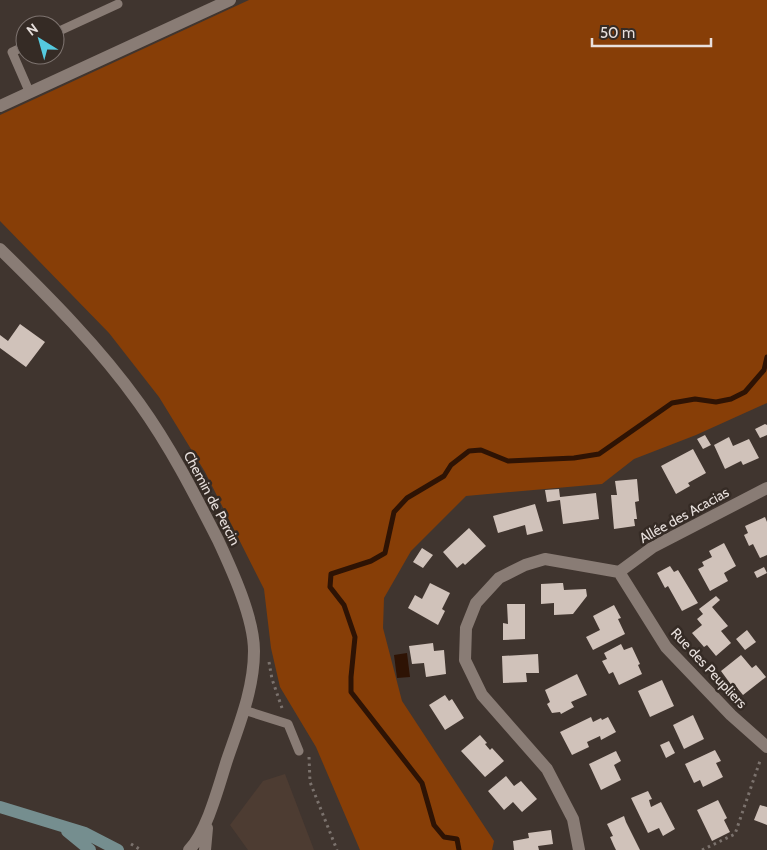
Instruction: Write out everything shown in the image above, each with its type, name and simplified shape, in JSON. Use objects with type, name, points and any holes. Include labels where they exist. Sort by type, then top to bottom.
[{"type":"main road","points":[[0,807],[63,828],[85,833],[118,850]]},
{"type":"main road","points":[[63,828],[90,850]]},
{"type":"street","points":[[0,106],[230,0]]},
{"type":"street","name":"Chemin de Percin","points":[[0,248],[101,356],[138,402],[188,481],[228,563],[251,627],[254,650],[252,677],[244,710],[209,813],[196,842],[189,850]]},
{"type":"street","name":"Allée des Acacias","points":[[619,572],[653,546],[767,488]]},
{"type":"street","points":[[579,850],[573,818],[547,769],[482,695],[465,660],[466,628],[476,603],[481,597],[499,578],[524,565],[545,559],[619,572]]},
{"type":"street","name":"Rue des Peupliers","points":[[619,572],[666,647],[765,750]]},
{"type":"street","name":"Chemin de Percin","points":[[205,850],[209,813]]},
{"type":"lane","points":[[65,28],[118,4]]},
{"type":"lane","points":[[18,65],[29,91]]},
{"type":"lane","points":[[244,710],[288,724],[300,750]]},
{"type":"path","points":[[702,850],[734,834],[765,750]]},
{"type":"shaded area","points":[[249,0],[767,0],[767,403],[696,435],[634,459],[602,484],[466,496],[411,551],[384,598],[383,628],[402,701],[494,841],[492,850],[360,850],[316,747],[280,687],[271,648],[264,589],[205,472],[159,397],[109,333],[0,221],[0,115]]},
{"type":"shaded area","points":[[407,653],[410,677],[397,678],[394,655]]},
{"type":"shaded area","points":[[285,774],[314,850],[248,850],[230,825],[263,781]]},
{"type":"building","points":[[20,324],[45,342],[26,367],[0,348],[0,335],[8,341]]},
{"type":"building","points":[[765,424],[767,425],[767,435],[760,438],[755,429]]},
{"type":"building","points":[[705,435],[711,445],[703,449],[697,439]]},
{"type":"building","points":[[729,437],[733,446],[749,439],[759,458],[743,465],[741,461],[725,469],[714,445]]},
{"type":"building","points":[[693,449],[706,473],[688,483],[690,486],[676,494],[661,466]]},
{"type":"building","points":[[637,479],[639,501],[635,502],[637,519],[634,519],[635,526],[614,529],[611,495],[617,495],[615,481]]},
{"type":"building","points":[[559,489],[560,497],[596,493],[599,519],[563,524],[560,500],[547,502],[545,490]]},
{"type":"building","points":[[535,504],[543,531],[527,535],[525,525],[498,533],[493,516]]},
{"type":"building","points":[[765,517],[767,522],[767,555],[760,558],[753,544],[749,546],[744,535],[748,533],[745,526]]},
{"type":"building","points":[[469,528],[486,546],[465,565],[463,563],[457,568],[443,552]]},
{"type":"building","points":[[724,543],[736,566],[724,573],[728,581],[710,591],[698,569],[704,566],[702,562],[712,557],[709,551]]},
{"type":"building","points":[[422,548],[433,555],[423,568],[413,562]]},
{"type":"building","points":[[670,566],[674,572],[678,570],[698,603],[682,611],[668,586],[665,588],[657,573]]},
{"type":"building","points":[[764,567],[767,573],[757,578],[754,572]]},
{"type":"building","points":[[430,583],[450,593],[442,609],[445,611],[438,625],[408,608],[415,595],[422,599]]},
{"type":"building","points":[[563,583],[564,590],[586,589],[587,596],[573,614],[554,615],[554,603],[541,604],[541,584]]},
{"type":"building","points":[[716,596],[720,600],[712,607],[728,626],[721,631],[731,643],[716,656],[707,645],[704,647],[692,633],[702,625],[697,619],[703,614],[699,609]]},
{"type":"building","points":[[507,604],[525,604],[525,639],[503,640],[503,623],[508,624]]},
{"type":"building","points":[[614,605],[621,618],[618,619],[625,634],[593,650],[586,637],[600,630],[593,616]]},
{"type":"building","points":[[747,630],[756,642],[745,650],[736,639]]},
{"type":"building","points":[[433,643],[434,651],[444,650],[446,674],[426,677],[424,663],[412,664],[409,646]]},
{"type":"building","points":[[621,644],[624,650],[632,647],[640,664],[638,665],[642,674],[619,685],[613,672],[609,674],[602,661],[607,659],[604,653]]},
{"type":"building","points":[[538,654],[539,673],[526,673],[527,682],[503,683],[502,656]]},
{"type":"building","points":[[741,655],[752,668],[756,665],[766,677],[743,695],[734,684],[732,686],[721,671]]},
{"type":"building","points":[[577,674],[587,695],[571,702],[574,707],[561,714],[560,712],[552,713],[547,704],[550,702],[545,690]]},
{"type":"building","points":[[662,680],[674,706],[650,717],[638,691]]},
{"type":"building","points":[[445,695],[449,701],[452,699],[464,718],[445,730],[429,705]]},
{"type":"building","points":[[693,715],[704,739],[684,749],[673,725]]},
{"type":"building","points":[[591,717],[593,722],[608,717],[616,732],[601,740],[600,736],[587,742],[589,747],[572,755],[560,732]]},
{"type":"building","points":[[480,735],[490,750],[492,748],[504,761],[485,777],[461,751]]},
{"type":"building","points":[[669,741],[675,753],[666,758],[660,745]]},
{"type":"building","points":[[715,750],[721,761],[716,763],[723,777],[703,787],[700,780],[694,783],[685,764]]},
{"type":"building","points":[[616,751],[621,761],[614,765],[621,780],[601,790],[589,764]]},
{"type":"building","points":[[506,776],[514,786],[521,781],[537,799],[522,812],[513,802],[504,810],[488,791]]},
{"type":"building","points":[[648,791],[652,799],[649,800],[651,807],[661,802],[675,829],[663,836],[659,828],[648,833],[631,798]]},
{"type":"building","points":[[718,800],[727,818],[724,820],[730,832],[712,841],[697,810]]},
{"type":"building","points":[[760,805],[767,807],[767,825],[754,820]]},
{"type":"building","points":[[624,816],[640,850],[616,850],[614,846],[610,837],[613,836],[607,824]]},
{"type":"building","points":[[551,830],[553,844],[538,846],[539,850],[514,850],[513,841],[529,838],[528,833]]},
{"type":"waterway","points":[[459,850],[457,839],[444,837],[434,825],[422,783],[351,692],[355,637],[344,605],[330,587],[331,574],[371,561],[385,553],[394,512],[407,498],[444,476],[451,465],[469,451],[481,450],[508,461],[574,458],[599,454],[672,403],[695,399],[716,402],[731,399],[745,392],[764,370],[767,357]]}]
